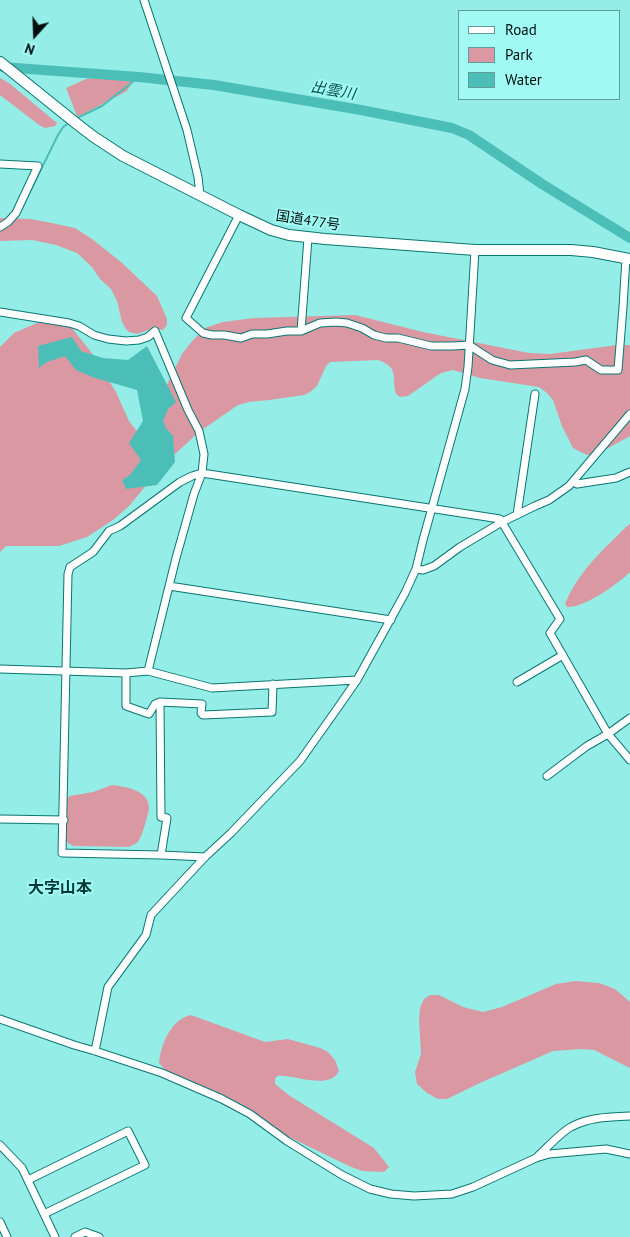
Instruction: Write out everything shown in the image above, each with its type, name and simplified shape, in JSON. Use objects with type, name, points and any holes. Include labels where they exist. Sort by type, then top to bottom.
[{"type":"highway","name":"国道477号","points":[[0,62],[73,121],[123,156],[271,230],[308,238],[475,250],[570,250],[593,252],[628,259]]},
{"type":"street","points":[[144,0],[187,130],[198,177],[200,195]]},
{"type":"street","points":[[0,164],[38,166],[16,213],[8,222],[0,227]]},
{"type":"street","points":[[239,215],[186,318],[204,333],[241,338],[252,334],[301,331],[320,323],[336,322],[362,328],[380,337],[398,338],[431,346],[469,345],[492,360],[510,364],[586,360],[601,370],[618,370],[626,306],[628,259]]},
{"type":"street","points":[[301,331],[308,238]]},
{"type":"street","points":[[95,1051],[108,987],[146,936],[152,915],[205,857],[231,833],[300,760],[357,680],[405,593],[416,569],[466,389],[475,250]]},
{"type":"street","points":[[0,312],[69,323],[79,326],[94,335],[108,339],[139,340],[148,337],[155,331],[199,431],[204,454],[202,473],[194,494],[148,671]]},
{"type":"street","points":[[517,515],[534,394]]},
{"type":"street","points":[[416,569],[423,570],[434,566],[460,547],[502,522],[549,500],[574,481],[630,414]]},
{"type":"street","points":[[574,481],[576,484],[616,478],[630,472]]},
{"type":"street","points":[[205,857],[62,853],[68,574],[70,567],[93,552],[109,531],[120,526],[180,482],[202,473],[500,519],[560,619],[550,633],[608,734],[630,760]]},
{"type":"street","points":[[169,586],[390,620]]},
{"type":"street","points":[[517,682],[563,655]]},
{"type":"street","points":[[0,669],[126,673],[148,671],[212,688],[357,680]]},
{"type":"street","points":[[126,673],[126,706],[148,714],[155,704],[160,702],[202,704],[201,714],[203,715],[272,712],[273,684]]},
{"type":"street","points":[[160,702],[160,817],[167,818],[161,855]]},
{"type":"street","points":[[547,776],[587,746],[630,718]]},
{"type":"street","points":[[0,819],[64,820]]},
{"type":"street","points":[[0,1019],[162,1073],[222,1099],[250,1114],[287,1141],[342,1175],[370,1189],[391,1194],[414,1196],[452,1194],[473,1187],[536,1158],[549,1154],[594,1150],[630,1154]]},
{"type":"street","points":[[536,1158],[570,1127],[600,1118],[630,1116]]},
{"type":"street","points":[[28,1180],[128,1131],[145,1165],[44,1214]]},
{"type":"street","points":[[0,1145],[22,1168],[55,1237]]},
{"type":"street","points":[[0,1222],[7,1237]]},
{"type":"street","points":[[75,1237],[85,1232],[99,1237]]},
{"type":"green space","points":[[0,78],[9,83],[57,123],[55,126],[45,128],[39,125],[0,95]]},
{"type":"green space","points":[[86,79],[133,81],[127,91],[77,116],[66,88]]},
{"type":"green space","points":[[0,218],[30,219],[75,228],[121,262],[157,296],[167,319],[167,325],[163,330],[155,328],[137,334],[129,332],[122,322],[117,301],[111,289],[77,253],[56,245],[32,240],[0,241]]},
{"type":"green space","points":[[355,315],[423,332],[529,353],[550,354],[630,345],[630,436],[596,455],[587,455],[573,448],[562,426],[553,400],[539,387],[480,378],[453,370],[441,373],[408,396],[400,397],[396,394],[392,370],[385,363],[378,360],[330,362],[326,366],[317,386],[310,392],[304,395],[238,405],[199,432],[163,465],[129,506],[113,520],[87,537],[59,546],[6,546],[0,552],[0,347],[14,333],[37,323],[54,319],[71,327],[91,352],[116,392],[129,421],[136,430],[144,431],[182,354],[205,328],[223,322],[254,318]]},
{"type":"green space","points":[[630,524],[630,572],[591,600],[574,607],[567,607],[565,604],[569,594],[580,576]]},
{"type":"green space","points":[[112,785],[135,790],[147,800],[149,809],[138,841],[129,847],[71,845],[66,841],[61,810],[65,800],[70,796],[93,792]]},
{"type":"green space","points":[[576,981],[599,983],[615,989],[630,1002],[630,1068],[594,1050],[553,1051],[447,1099],[438,1099],[427,1093],[417,1084],[415,1072],[421,1054],[420,1008],[424,999],[430,995],[439,995],[463,1007],[483,1012],[502,1007],[556,984]]},
{"type":"green space","points":[[191,1015],[265,1042],[288,1039],[328,1052],[335,1060],[339,1071],[334,1077],[319,1081],[277,1076],[275,1084],[290,1096],[374,1148],[389,1167],[384,1172],[362,1171],[349,1166],[227,1107],[170,1075],[159,1063],[162,1048],[168,1033],[173,1027],[184,1017]]},
{"type":"water","points":[[72,337],[81,351],[103,358],[128,360],[147,346],[176,402],[168,409],[163,421],[173,436],[175,462],[157,485],[126,489],[122,480],[130,475],[141,460],[129,443],[143,421],[137,390],[92,377],[76,370],[65,356],[47,362],[39,368],[38,346]]},
{"type":"waterway","name":"出雲川","points":[[2,67],[139,77],[214,85],[361,110],[452,128],[469,135],[542,184],[630,238]]},
{"type":"waterway","points":[[77,118],[102,106],[139,77]]},
{"type":"waterway","points":[[20,212],[58,135],[63,127],[69,123]]},
{"type":"district","name":"大字山本","points":[[60,888]]}]
